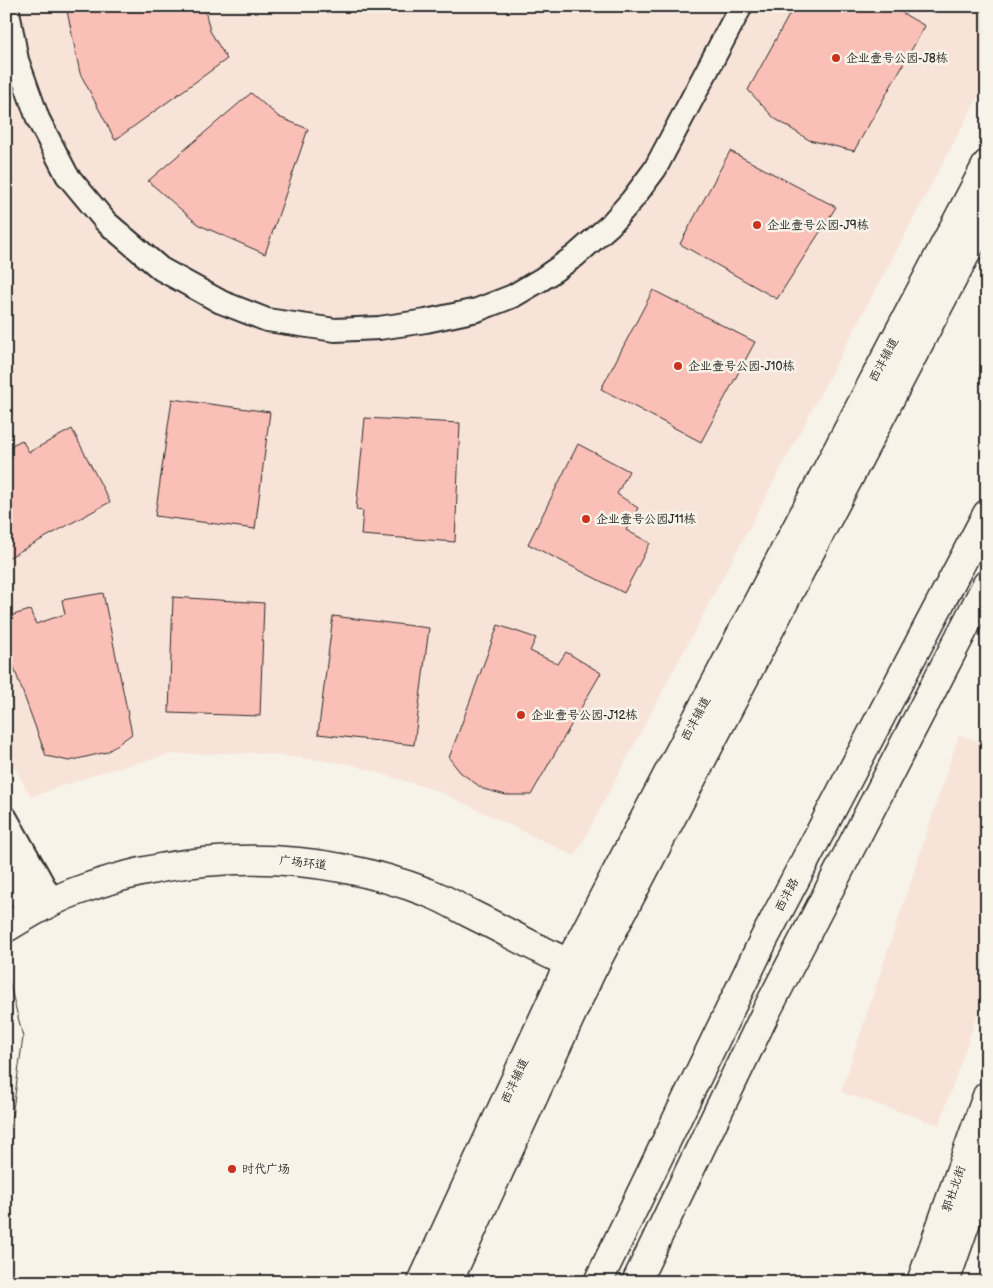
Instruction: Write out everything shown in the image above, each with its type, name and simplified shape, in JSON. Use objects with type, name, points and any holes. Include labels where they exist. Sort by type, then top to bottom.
[{"type":"main road","name":"西沣辅道","points":[[422,1282],[987,164]]},
{"type":"main road","name":"西沣辅道","points":[[448,1282],[580,968],[987,213]]},
{"type":"main road","name":"西沣路","points":[[598,1282],[764,939],[987,514]]},
{"type":"main road","points":[[636,1282],[766,1012],[987,584]]},
{"type":"main road","name":"广场环道","points":[[22,917],[76,891],[123,876],[176,865],[228,859],[266,858],[334,866],[391,879],[431,893],[580,968]]},
{"type":"main road","points":[[6,865],[22,917]]},
{"type":"main road","name":"郭杜北街","points":[[921,1282],[987,1096]]},
{"type":"main road","name":"郭杜北街","points":[[944,1282],[987,1161]]},
{"type":"street","points":[[7,6],[16,60],[38,118],[67,175],[106,222],[161,269],[221,302],[268,320],[335,330],[379,328],[426,321],[477,310],[512,296],[542,279],[575,256],[621,213],[655,169],[741,6]]},
{"type":"street","points":[[6,818],[22,917]]},
{"type":"shaded area","points":[[6,6],[987,6],[987,80],[575,856],[438,791],[350,764],[258,753],[171,754],[99,773],[31,797],[6,752]]},
{"type":"shaded area","points":[[959,735],[987,744],[987,987],[939,1125],[841,1092]]},
{"type":"building","points":[[66,6],[204,6],[210,31],[227,59],[115,140],[80,73]]},
{"type":"building","name":"企业壹号公园-J8栋","points":[[794,6],[890,6],[925,26],[854,151],[809,140],[774,118],[748,90]]},
{"type":"building","points":[[251,93],[279,117],[308,129],[265,254],[199,225],[148,181]]},
{"type":"building","name":"企业壹号公园-J9栋","points":[[730,151],[836,207],[777,299],[680,244]]},
{"type":"building","name":"企业壹号公园-J10栋","points":[[653,290],[755,342],[701,442],[601,389]]},
{"type":"building","points":[[172,399],[270,412],[255,529],[155,516]]},
{"type":"building","points":[[365,418],[460,423],[455,542],[361,535],[363,511],[356,510]]},
{"type":"building","points":[[72,429],[110,502],[6,559],[6,448],[22,440],[29,452]]},
{"type":"building","name":"企业壹号公园J11栋","points":[[578,444],[629,471],[617,494],[638,508],[626,530],[650,543],[624,593],[528,544]]},
{"type":"building","points":[[103,593],[132,734],[107,752],[69,761],[46,756],[6,646],[6,617],[30,610],[36,624],[65,614],[62,600]]},
{"type":"building","points":[[173,597],[264,603],[260,716],[169,713]]},
{"type":"building","points":[[333,616],[429,628],[414,745],[318,734]]},
{"type":"building","name":"企业壹号公园-J12栋","points":[[498,625],[536,638],[530,651],[558,664],[566,652],[601,673],[531,795],[506,795],[483,789],[460,772],[449,758]]},
{"type":"tram line","points":[[6,969],[23,1037],[11,1124],[6,1136]]},
{"type":"tram line","points":[[6,1026],[8,1035],[6,1052]]},
{"type":"place","name":"企业壹号公园-J8栋","points":[[836,58]]},
{"type":"place","name":"企业壹号公园-J9栋","points":[[757,225]]},
{"type":"place","name":"企业壹号公园-J10栋","points":[[678,366]]},
{"type":"place","name":"企业壹号公园J11栋","points":[[586,519]]},
{"type":"place","name":"企业壹号公园-J12栋","points":[[521,715]]},
{"type":"place","name":"时代广场","points":[[232,1169]]}]
